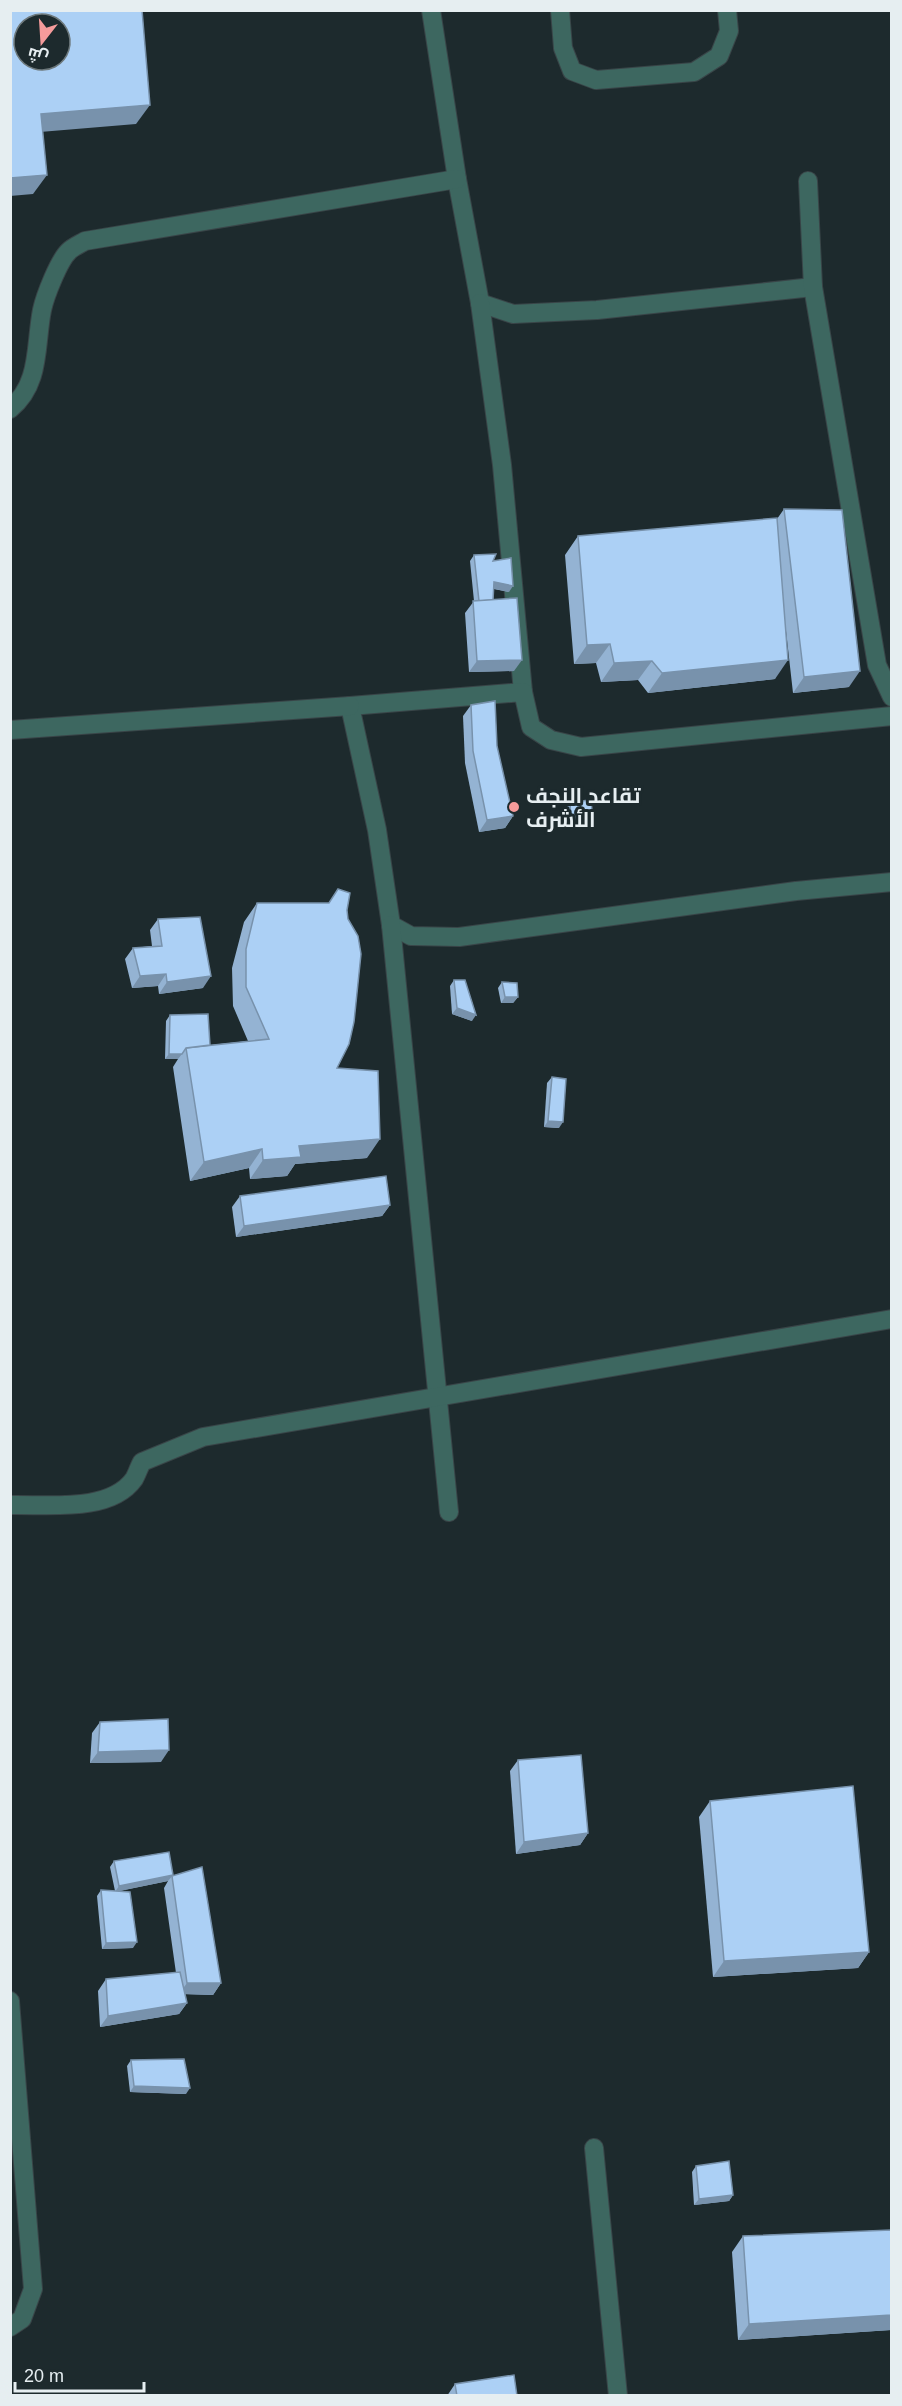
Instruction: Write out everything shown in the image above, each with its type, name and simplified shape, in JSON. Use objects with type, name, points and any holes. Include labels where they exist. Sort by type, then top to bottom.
[{"type":"lane","points":[[432,10],[457,179],[480,303],[502,465],[523,692],[531,727],[551,740],[581,747],[891,716]]},
{"type":"lane","points":[[560,10],[563,48],[572,71],[596,80],[694,72],[719,56],[729,31],[727,10]]},
{"type":"lane","points":[[10,409],[30,386],[36,361],[42,308],[57,271],[68,251],[85,241],[457,179]]},
{"type":"lane","points":[[808,181],[813,286],[877,665],[891,696]]},
{"type":"lane","points":[[480,303],[513,314],[588,310],[813,286]]},
{"type":"lane","points":[[10,730],[523,692]]},
{"type":"lane","points":[[350,706],[377,830],[391,925],[449,1512]]},
{"type":"lane","points":[[391,925],[411,936],[459,937],[796,891],[891,882]]},
{"type":"lane","points":[[10,1505],[100,1502],[118,1493],[133,1479],[142,1462],[203,1437],[891,1319]]},
{"type":"lane","points":[[10,2001],[33,2289],[22,2319],[10,2326]]},
{"type":"lane","points":[[594,2148],[618,2396]]},
{"type":"building","points":[[10,10],[142,10],[150,105],[41,114],[47,175],[10,178]]},
{"type":"building","points":[[784,509],[842,510],[860,671],[804,677]]},
{"type":"building","points":[[777,518],[788,660],[662,673],[652,661],[614,663],[610,644],[587,645],[578,536]]},
{"type":"building","points":[[496,554],[493,561],[511,558],[513,586],[494,582],[493,600],[479,601],[474,555]]},
{"type":"building","points":[[517,598],[522,660],[477,661],[473,601]]},
{"type":"building","points":[[495,701],[497,746],[513,816],[487,820],[473,751],[471,705]]},
{"type":"building","points":[[591,800],[593,822],[571,821],[570,802]]},
{"type":"building","points":[[338,889],[350,893],[348,919],[358,936],[361,954],[354,1022],[349,1044],[337,1068],[378,1071],[380,1139],[299,1146],[301,1157],[263,1160],[262,1149],[204,1162],[186,1048],[269,1039],[246,987],[246,949],[257,903],[329,903]]},
{"type":"building","points":[[200,917],[211,976],[167,982],[166,974],[140,976],[133,948],[162,946],[158,919]]},
{"type":"building","points":[[454,980],[465,980],[476,1015],[457,1008]]},
{"type":"building","points":[[502,982],[517,983],[518,997],[505,997]]},
{"type":"building","points":[[208,1014],[210,1045],[186,1048],[182,1054],[169,1054],[170,1015]]},
{"type":"building","points":[[552,1077],[566,1079],[563,1122],[548,1121]]},
{"type":"building","points":[[386,1176],[390,1205],[244,1226],[240,1196]]},
{"type":"building","points":[[168,1719],[169,1750],[98,1752],[100,1722]]},
{"type":"building","points":[[581,1755],[588,1833],[524,1842],[518,1760]]},
{"type":"building","points":[[853,1786],[869,1952],[724,1961],[710,1801]]},
{"type":"building","points":[[169,1852],[173,1875],[119,1886],[114,1861]]},
{"type":"building","points":[[202,1867],[221,1983],[187,1983],[172,1876]]},
{"type":"building","points":[[101,1890],[130,1892],[137,1942],[106,1943]]},
{"type":"building","points":[[180,1972],[187,2003],[108,2016],[106,1979]]},
{"type":"building","points":[[184,2059],[190,2088],[134,2086],[131,2060]]},
{"type":"building","points":[[729,2161],[733,2195],[699,2199],[696,2166]]},
{"type":"building","points":[[891,2230],[891,2315],[749,2324],[743,2236]]},
{"type":"building","points":[[514,2375],[517,2396],[457,2396],[455,2384]]},
{"type":"place","name":"تقاعد النجف الأشرف","points":[[514,807]]}]
